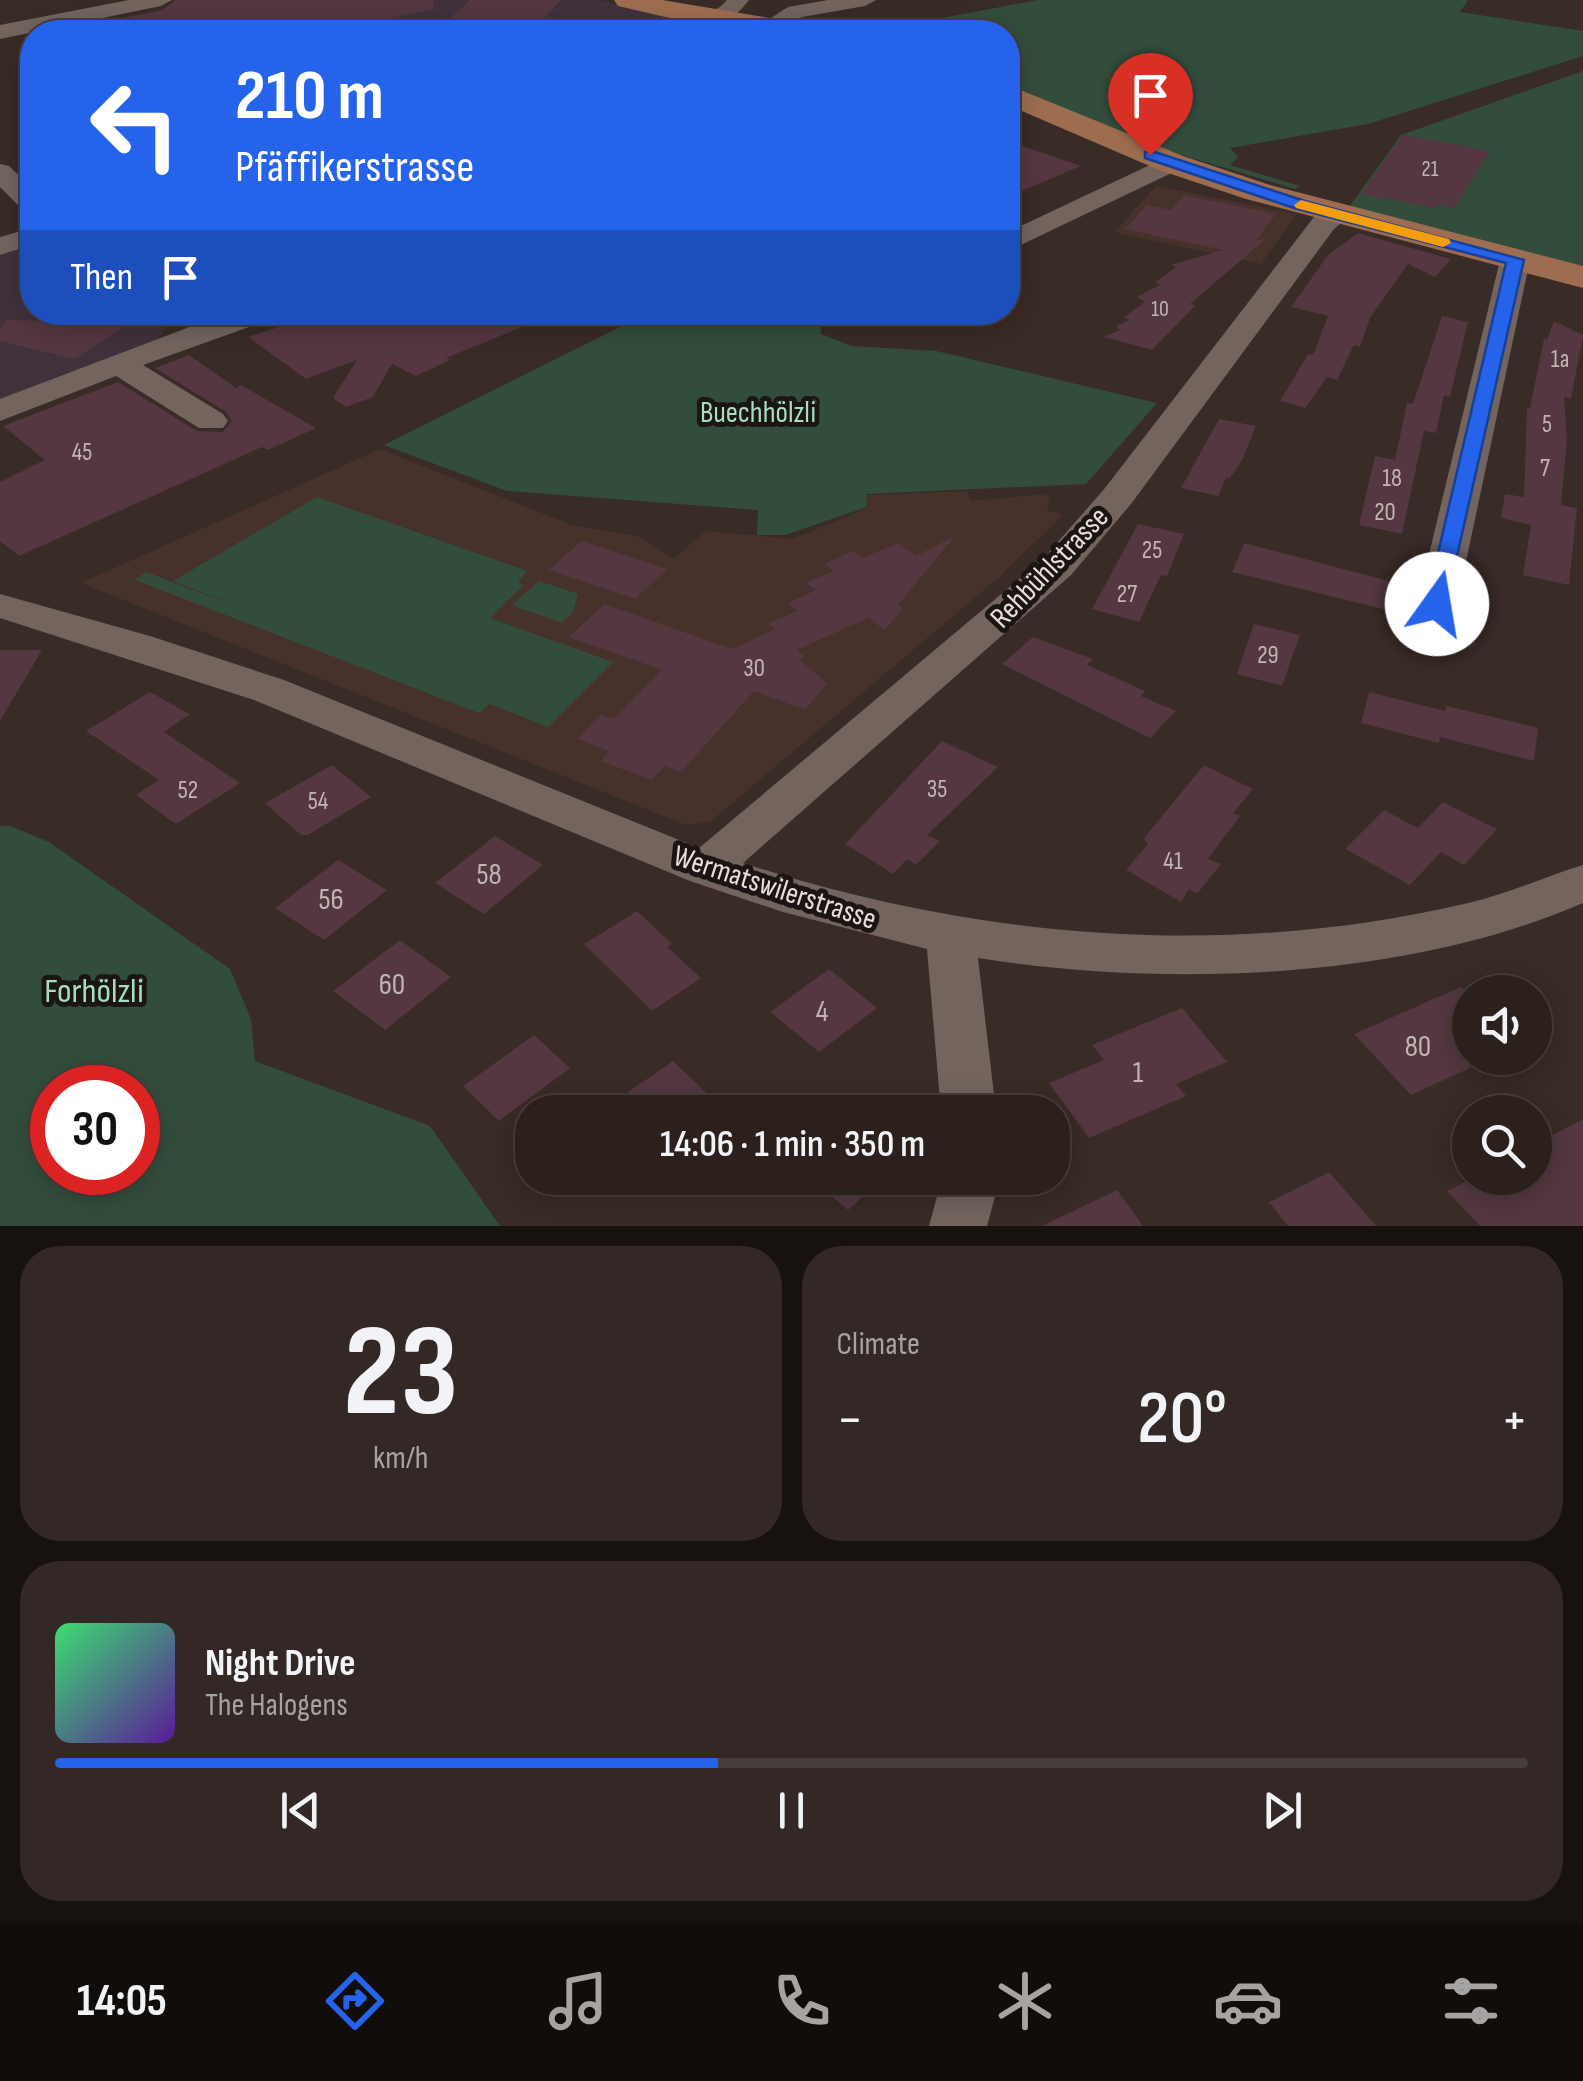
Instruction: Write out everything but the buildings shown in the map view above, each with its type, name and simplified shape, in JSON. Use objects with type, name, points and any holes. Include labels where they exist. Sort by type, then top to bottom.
[{"type":"main road","points":[[626,0],[701,17],[728,9]]},
{"type":"main road","points":[[640,0],[728,9],[756,20]]},
{"type":"main road","points":[[1020,99],[1171,163],[1337,215],[1583,277]]},
{"type":"street","points":[[61,20],[162,0]]},
{"type":"street","points":[[782,20],[796,12],[865,0]]},
{"type":"street","points":[[1020,237],[1171,163]]},
{"type":"street","points":[[0,172],[20,191]]},
{"type":"street","name":"Rehbühlstrasse","points":[[706,868],[998,622],[1056,567],[1118,496],[1324,224],[1337,215]]},
{"type":"street","points":[[1437,604],[1515,260]]},
{"type":"street","points":[[175,325],[189,337]]},
{"type":"street","points":[[0,410],[223,325]]},
{"type":"street","points":[[118,362],[211,421]]},
{"type":"street","name":"Wermatswilerstrasse","points":[[0,606],[126,641],[269,690],[706,868],[841,912],[951,938],[1116,952],[1262,954],[1430,930],[1556,896],[1583,883]]},
{"type":"street","points":[[951,938],[967,1095]]},
{"type":"street","points":[[958,1226],[966,1195]]},
{"type":"shaded area","points":[[210,0],[600,0],[679,20],[231,20],[236,19]]},
{"type":"shaded area","points":[[1156,186],[1297,214],[1261,264],[1114,232]]},
{"type":"shaded area","points":[[20,249],[20,325],[161,325],[157,343],[0,406],[0,255]]},
{"type":"shaded area","points":[[380,449],[572,525],[637,536],[674,559],[705,531],[793,539],[867,508],[866,495],[967,491],[971,501],[1043,494],[1050,497],[1047,510],[1063,515],[997,579],[710,822],[686,825],[81,583]]},
{"type":"green space","points":[[1038,0],[1468,0],[1460,12],[1583,31],[1583,56],[1368,124],[1230,148],[1238,157],[1230,165],[1300,186],[1295,189],[1148,145],[1020,91],[1020,20],[930,20]]},
{"type":"green space","points":[[1583,71],[1583,267],[1349,207],[1401,135]]},
{"type":"green space","name":"Buechhölzli","points":[[624,325],[820,325],[821,334],[852,346],[936,351],[1157,403],[1086,484],[866,494],[867,507],[785,535],[757,535],[758,510],[507,491],[384,445]]},
{"type":"green space","points":[[317,497],[527,571],[518,582],[524,585],[490,618],[613,662],[548,727],[490,704],[479,713],[135,580],[146,572],[269,619],[173,581]]},
{"type":"green space","points":[[539,581],[578,594],[573,612],[562,623],[512,605]]},
{"type":"green space","name":"Forhölzli","points":[[0,826],[10,826],[49,842],[230,969],[251,1019],[255,1061],[430,1126],[500,1226],[0,1226]]},
{"type":"slow traffic","points":[[1301,205],[1443,243]]},
{"type":"route","points":[[1150,155],[1299,204],[1515,260],[1437,604]]}]
